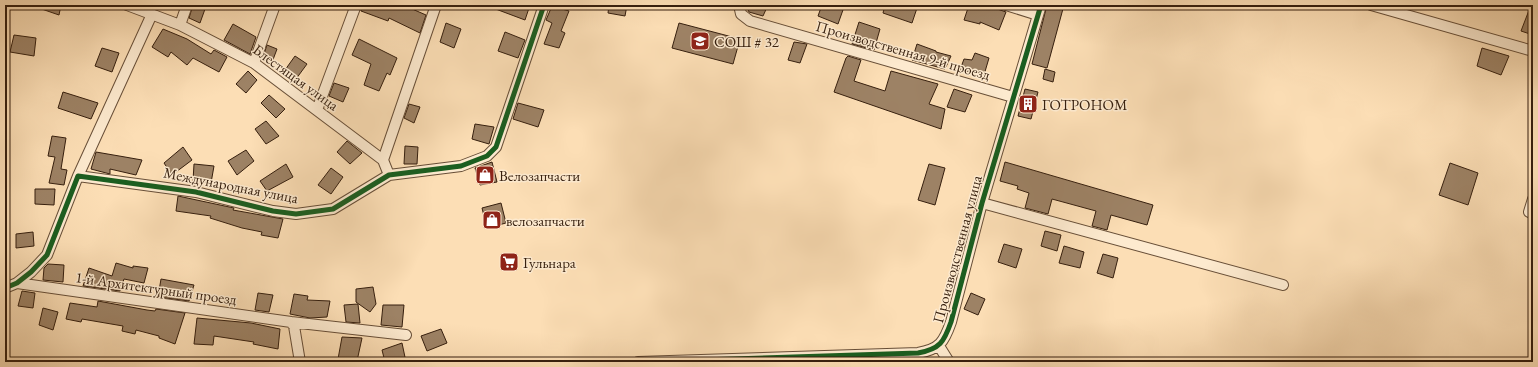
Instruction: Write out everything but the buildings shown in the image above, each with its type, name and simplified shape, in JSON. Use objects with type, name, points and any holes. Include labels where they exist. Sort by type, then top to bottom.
[{"type":"street","name":"Блестящая улица","points":[[127,5],[180,25],[254,62],[384,160]]},
{"type":"street","points":[[180,25],[187,5]]},
{"type":"street","points":[[254,62],[275,5]]},
{"type":"street","points":[[317,110],[356,5]]},
{"type":"street","points":[[389,175],[384,160],[436,5]]},
{"type":"street","name":"Международная улица","points":[[78,176],[196,192],[273,211],[296,214],[333,209],[389,175],[461,166],[487,156],[496,147],[544,5]]},
{"type":"street","points":[[1006,5],[1039,10]]},
{"type":"street","points":[[1371,5],[1533,51]]},
{"type":"street","name":"Производственная 9-й проезд","points":[[740,10],[757,23],[1013,98]]},
{"type":"street","name":"Производственная улица","points":[[638,362],[874,358],[918,353],[939,346],[946,335],[951,322],[982,202],[1039,10]]},
{"type":"street","points":[[5,288],[17,283],[31,272],[46,255],[78,176],[152,14]]},
{"type":"street","points":[[1529,212],[1533,199]]},
{"type":"street","points":[[982,202],[1283,285]]},
{"type":"street","name":"1-й Архитектурный проезд","points":[[17,283],[291,322],[406,335]]},
{"type":"street","points":[[291,322],[294,326],[300,362]]},
{"type":"street","points":[[939,346],[949,362]]},
{"type":"cycle path","points":[[5,288],[17,283],[31,272],[47,255],[78,176],[196,192],[273,211],[296,214],[333,209],[389,175],[461,166],[487,156],[496,147],[544,5]]},
{"type":"cycle path","points":[[638,362],[918,353],[936,347],[940,344],[946,335],[951,322],[982,203],[1041,5]]},
{"type":"place","name":"СОШ # 32","points":[[700,41]]},
{"type":"place","name":"ГОТРОНОМ","points":[[1028,104]]},
{"type":"place","name":"Велозапчасти","points":[[485,175]]},
{"type":"place","name":"велозапчасти","points":[[492,220]]},
{"type":"place","name":"Гульнара","points":[[509,262]]}]
